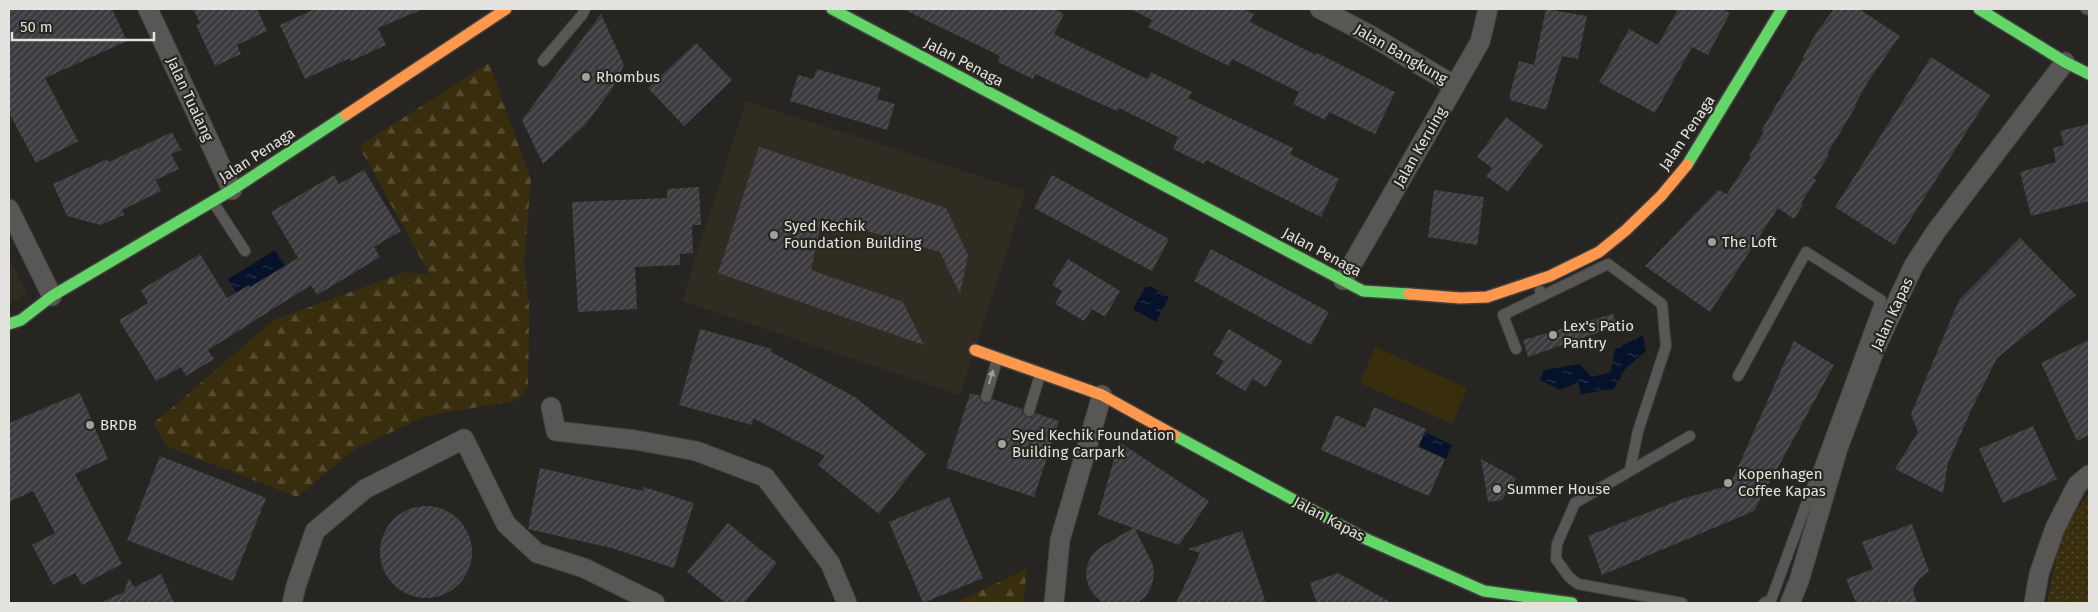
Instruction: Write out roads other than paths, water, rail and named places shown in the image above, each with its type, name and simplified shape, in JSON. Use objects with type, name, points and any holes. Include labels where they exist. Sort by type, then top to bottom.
[{"type":"street","name":"Jalan Tualang","points":[[148,9],[232,190]]},
{"type":"street","name":"Jalan Penaga","points":[[9,324],[21,320],[52,296],[232,190],[506,9]]},
{"type":"street","name":"Jalan Penaga","points":[[832,9],[1363,291],[1460,298],[1487,297],[1550,276],[1599,252],[1626,230],[1661,196],[1693,157],[1782,9]]},
{"type":"street","name":"Jalan Bangkung","points":[[1320,9],[1370,35],[1455,86]]},
{"type":"street","name":"Jalan Keruing","points":[[1343,280],[1480,42],[1488,9]]},
{"type":"street","points":[[1979,9],[2065,62],[2089,74]]},
{"type":"street","name":"Jalan Kapas","points":[[1790,603],[1799,581],[1838,448],[1875,349],[1914,266],[1937,230],[2065,62]]},
{"type":"street","points":[[9,209],[52,296]]},
{"type":"street","name":"Jalan Penaga","points":[[13,335],[21,320]]},
{"type":"street","name":"Jalan Kapas","points":[[975,350],[1102,395],[1364,538],[1482,597],[1572,603]]},
{"type":"street","points":[[1054,603],[1060,540],[1102,395]]},
{"type":"street","points":[[551,407],[556,431],[635,440],[696,451],[765,477],[830,563],[847,603]]},
{"type":"street","points":[[292,603],[296,586],[316,531],[365,489],[464,439],[506,524],[537,554],[584,568],[655,603]]},
{"type":"street","points":[[2034,603],[2039,574],[2055,528],[2077,485],[2089,475]]},
{"type":"lane","points":[[543,61],[582,16],[585,9]]},
{"type":"lane","points":[[212,201],[245,251]]},
{"type":"lane","points":[[1738,376],[1806,252],[1880,300],[1771,600],[1764,603]]},
{"type":"lane","points":[[1516,349],[1503,315],[1608,264],[1662,304],[1666,346],[1638,431],[1630,470]]},
{"type":"lane","points":[[1535,281],[1542,296]]},
{"type":"lane","points":[[986,397],[997,357]]},
{"type":"lane","points":[[1029,411],[1041,374]]},
{"type":"lane","points":[[1682,603],[1578,584],[1569,577],[1556,559],[1557,544],[1575,503],[1690,436]]},
{"type":"lane","points":[[1576,603],[1578,584]]},
{"type":"water","points":[[275,250],[286,267],[239,296],[228,279]]},
{"type":"water","points":[[1147,284],[1169,297],[1156,322],[1133,309]]},
{"type":"water","points":[[1643,335],[1646,351],[1625,369],[1614,389],[1581,394],[1578,382],[1561,390],[1540,380],[1544,370],[1579,364],[1592,377],[1611,372],[1615,349]]},
{"type":"water","points":[[1425,432],[1452,445],[1446,459],[1419,446]]},
{"type":"place","name":"Rhombus","points":[[586,77]]},
{"type":"place","name":"Syed Kechik Foundation Building","points":[[774,235]]},
{"type":"place","name":"The Loft","points":[[1712,242]]},
{"type":"place","name":"Lex's Patio Pantry","points":[[1553,335]]},
{"type":"place","name":"BRDB","points":[[90,425]]},
{"type":"place","name":"Syed Kechik Foundation Building Carpark","points":[[1002,444]]},
{"type":"place","name":"Kopenhagen Coffee Kapas","points":[[1728,483]]},
{"type":"place","name":"Summer House","points":[[1497,489]]}]
